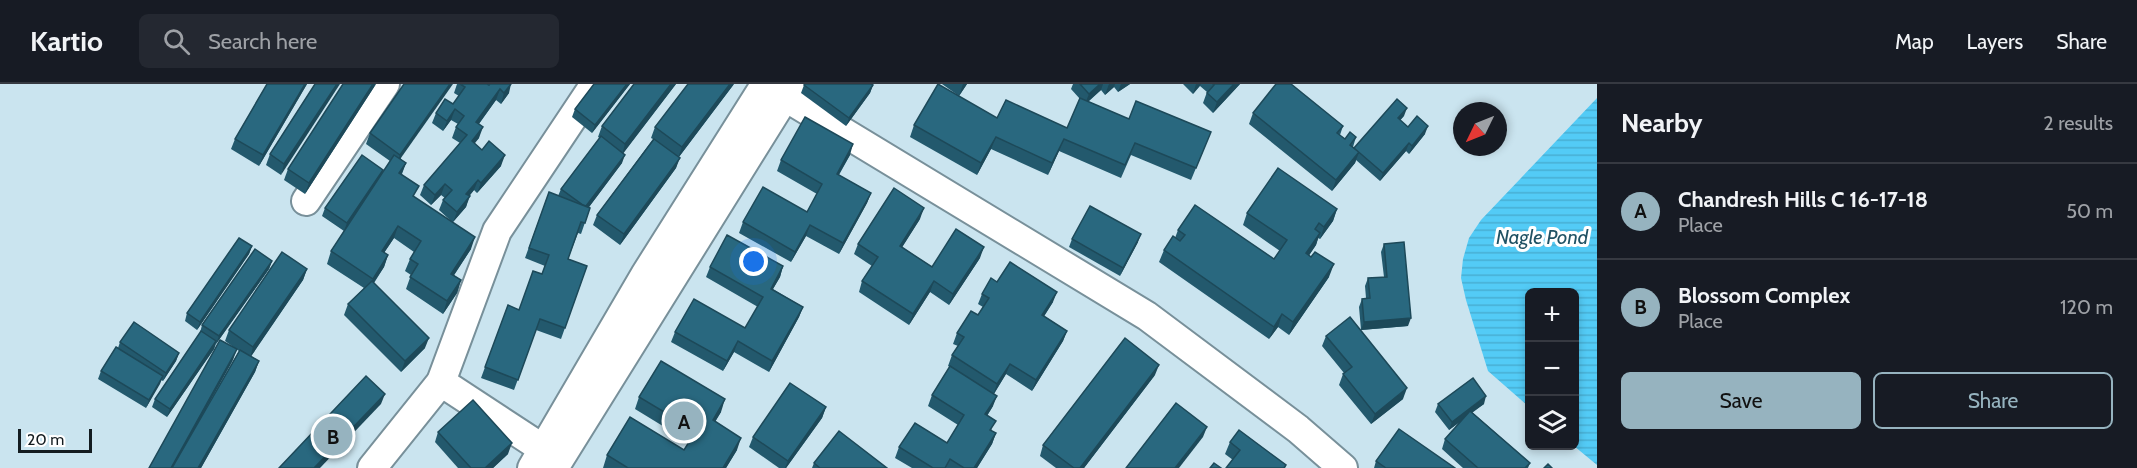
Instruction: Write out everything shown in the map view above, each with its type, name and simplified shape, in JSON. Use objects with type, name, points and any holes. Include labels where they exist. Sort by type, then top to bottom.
[{"type":"street","points":[[306,201],[385,84]]},
{"type":"street","points":[[372,468],[441,382],[497,231],[594,84]]},
{"type":"street","points":[[441,382],[552,462],[776,88],[1147,316],[1298,429],[1343,468]]},
{"type":"water","name":"Nagle Pond","points":[[1597,98],[1597,465],[1579,450],[1579,288],[1525,288],[1525,403],[1488,371],[1466,300],[1461,278],[1463,259],[1469,238],[1481,220]]},
{"type":"building","points":[[267,84],[305,84],[263,155],[235,139]]},
{"type":"building","points":[[315,84],[337,84],[284,164],[270,154]]},
{"type":"building","points":[[343,84],[373,84],[309,183],[288,169]]},
{"type":"building","points":[[404,84],[450,84],[400,155],[370,133]]},
{"type":"building","points":[[460,84],[511,84],[504,93],[500,89],[476,122],[483,127],[472,141],[482,150],[489,141],[505,155],[481,183],[478,180],[466,194],[470,196],[457,212],[443,200],[452,190],[445,184],[435,195],[424,185],[467,135],[456,127],[464,116],[455,109],[447,121],[436,113],[445,99],[453,104],[465,87]]},
{"type":"building","points":[[594,84],[627,84],[595,125],[575,109]]},
{"type":"building","points":[[634,84],[671,84],[625,144],[602,126]]},
{"type":"building","points":[[688,84],[730,84],[682,147],[655,127]]},
{"type":"building","points":[[805,84],[871,84],[873,85],[849,118]]},
{"type":"building","points":[[938,84],[997,118],[1006,100],[1067,128],[1080,98],[1129,119],[1136,101],[1211,132],[1196,168],[1135,143],[1125,165],[1064,139],[1052,163],[996,137],[981,163],[914,125]]},
{"type":"building","points":[[1080,84],[1100,84],[1089,94]]},
{"type":"building","points":[[1213,84],[1234,84],[1217,102],[1207,93]]},
{"type":"building","points":[[1276,84],[1291,84],[1343,126],[1337,133],[1345,139],[1350,132],[1356,137],[1350,145],[1359,152],[1336,180],[1253,113]]},
{"type":"building","points":[[1397,99],[1407,108],[1398,118],[1408,127],[1417,116],[1428,126],[1412,146],[1409,143],[1383,173],[1354,148]]},
{"type":"building","points":[[805,117],[853,144],[837,174],[871,193],[843,243],[810,225],[795,252],[743,222],[763,187],[807,212],[822,184],[781,160]]},
{"type":"building","points":[[601,136],[625,155],[586,206],[561,189]]},
{"type":"building","points":[[654,139],[680,158],[624,234],[597,215]]},
{"type":"building","points":[[362,155],[383,170],[347,223],[325,208]]},
{"type":"building","points":[[394,155],[406,163],[399,173],[419,186],[413,196],[475,237],[451,274],[461,280],[447,301],[410,277],[418,264],[410,259],[421,241],[398,226],[382,251],[388,255],[373,279],[331,251]]},
{"type":"building","points":[[1278,168],[1337,209],[1324,227],[1319,223],[1315,229],[1320,233],[1306,253],[1311,257],[1315,252],[1334,264],[1293,322],[1282,314],[1274,327],[1164,250],[1173,236],[1180,241],[1185,235],[1178,230],[1195,205],[1274,259],[1287,240],[1247,213]]},
{"type":"building","points":[[894,188],[924,208],[900,246],[932,267],[956,229],[984,247],[953,294],[934,281],[913,314],[862,281],[878,257],[858,244]]},
{"type":"building","points":[[549,192],[590,208],[585,223],[581,222],[568,259],[587,266],[565,328],[540,319],[518,380],[485,367],[508,305],[519,310],[533,271],[542,274],[549,255],[529,248]]},
{"type":"building","points":[[1090,206],[1141,234],[1123,268],[1072,239]]},
{"type":"building","points":[[727,235],[783,266],[771,289],[803,307],[772,361],[738,341],[727,361],[675,332],[694,299],[745,328],[763,297],[710,267]]},
{"type":"building","points":[[239,238],[252,246],[200,322],[187,313]]},
{"type":"building","points":[[1404,242],[1411,318],[1364,322],[1362,299],[1370,298],[1368,278],[1387,277],[1384,244]]},
{"type":"building","points":[[255,249],[272,261],[219,336],[202,325]]},
{"type":"building","points":[[282,252],[307,269],[253,347],[229,330]]},
{"type":"building","points":[[1010,262],[1057,292],[1042,315],[1067,331],[1036,380],[1010,364],[997,384],[952,355],[964,337],[957,333],[971,311],[978,315],[989,298],[982,294],[991,278],[997,282]]},
{"type":"building","points":[[372,281],[429,338],[405,361],[348,304]]},
{"type":"building","points":[[1350,317],[1407,388],[1375,414],[1343,374],[1352,367],[1326,336]]},
{"type":"building","points":[[134,322],[179,353],[166,373],[120,342]]},
{"type":"building","points":[[201,331],[216,341],[170,409],[155,399]]},
{"type":"building","points":[[1125,338],[1159,365],[1080,468],[1074,468],[1043,445]]},
{"type":"building","points":[[220,340],[237,349],[171,468],[149,468]]},
{"type":"building","points":[[116,347],[163,376],[149,400],[101,371]]},
{"type":"building","points":[[240,350],[259,361],[198,468],[172,468]]},
{"type":"building","points":[[661,361],[725,399],[713,420],[741,438],[723,468],[628,468],[607,455],[630,417],[684,450],[696,431],[639,397]]},
{"type":"building","points":[[950,366],[997,396],[985,414],[996,421],[990,430],[996,433],[974,468],[964,468],[950,459],[945,468],[933,468],[899,447],[915,423],[947,443],[964,415],[932,395]]},
{"type":"building","points":[[366,376],[385,394],[314,468],[279,468]]},
{"type":"building","points":[[1473,378],[1486,396],[1452,422],[1438,404]]},
{"type":"building","points":[[790,383],[826,407],[788,461],[753,437]]},
{"type":"building","points":[[473,400],[512,443],[485,468],[471,468],[438,432]]},
{"type":"building","points":[[1176,403],[1207,427],[1175,468],[1126,468]]},
{"type":"building","points":[[1470,411],[1530,463],[1525,468],[1478,468],[1445,439]]},
{"type":"building","points":[[1399,429],[1455,468],[1386,468],[1376,461]]},
{"type":"building","points":[[1239,430],[1286,465],[1284,468],[1226,468],[1240,450],[1230,442]]},
{"type":"building","points":[[839,431],[887,468],[820,468],[814,463]]},
{"type":"building","points":[[1214,463],[1221,468],[1210,468]]},
{"type":"place","name":"Chandresh Hills C 16-17-18","points":[[684,421]]},
{"type":"place","name":"Blossom Complex","points":[[333,436]]}]
